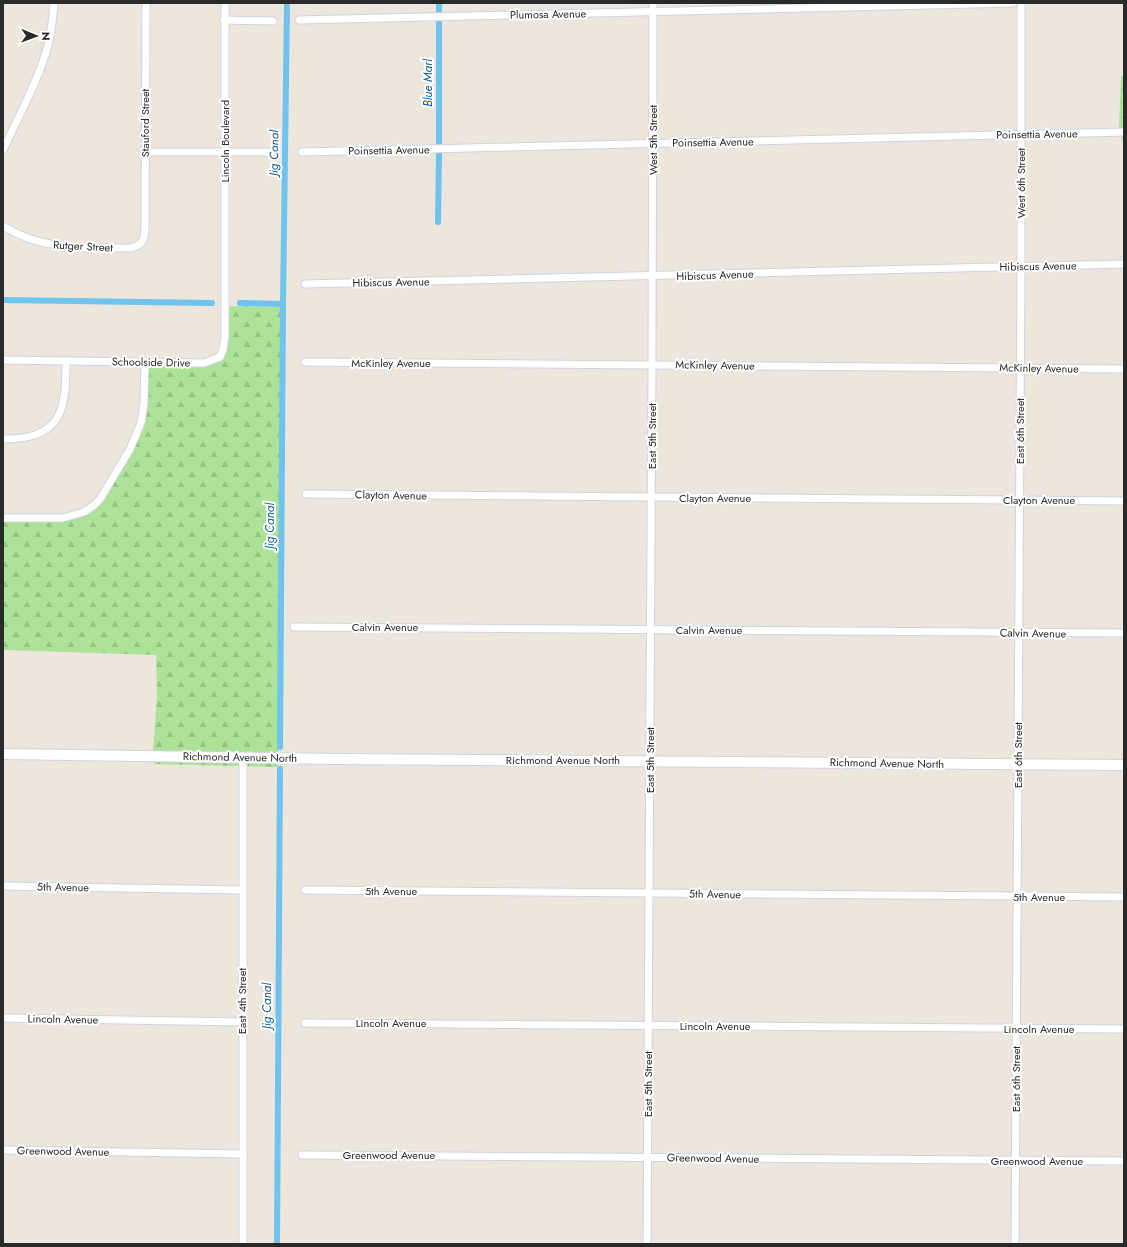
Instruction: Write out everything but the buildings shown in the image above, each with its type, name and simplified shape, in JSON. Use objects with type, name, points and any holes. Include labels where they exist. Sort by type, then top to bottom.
[{"type":"street","points":[[3,150],[47,49],[54,3]]},
{"type":"street","name":"Stauford Street","points":[[141,243],[145,233],[146,3]]},
{"type":"street","name":"Lincoln Boulevard","points":[[225,3],[225,280]]},
{"type":"street","name":"West 5th Street","points":[[653,3],[653,276]]},
{"type":"street","name":"Plumosa Avenue","points":[[299,20],[1013,3]]},
{"type":"street","name":"West 6th Street","points":[[1021,3],[1021,266]]},
{"type":"street","points":[[224,20],[273,21]]},
{"type":"street","name":"Poinsettia Avenue","points":[[302,152],[1124,132]]},
{"type":"street","points":[[146,152],[272,152]]},
{"type":"street","name":"Rutger Street","points":[[3,226],[10,231],[37,242],[54,245],[84,248],[131,248],[138,246],[141,243]]},
{"type":"street","name":"Hibiscus Avenue","points":[[305,284],[1124,264]]},
{"type":"street","name":"East 6th Street","points":[[1015,1244],[1021,266]]},
{"type":"street","name":"East 5th Street","points":[[647,1244],[653,276]]},
{"type":"street","name":"Schoolside Drive","points":[[3,360],[204,363],[220,357],[223,349],[225,337],[225,280]]},
{"type":"street","points":[[3,439],[21,439],[30,437],[48,428],[54,422],[64,402],[66,361]]},
{"type":"street","points":[[3,518],[56,518],[73,516],[84,512],[100,499],[130,450],[140,423],[144,403],[145,362]]},
{"type":"street","name":"McKinley Avenue","points":[[305,362],[1124,369]]},
{"type":"street","name":"Clayton Avenue","points":[[306,494],[1124,501]]},
{"type":"street","name":"Calvin Avenue","points":[[294,627],[1124,633]]},
{"type":"street","name":"Richmond Avenue North","points":[[3,754],[243,758],[1124,765]]},
{"type":"street","name":"East 4th Street","points":[[243,758],[243,1244]]},
{"type":"street","name":"5th Avenue","points":[[3,886],[242,890]]},
{"type":"street","name":"5th Avenue","points":[[305,890],[1124,897]]},
{"type":"street","name":"Lincoln Avenue","points":[[3,1018],[242,1022]]},
{"type":"street","name":"Lincoln Avenue","points":[[305,1022],[1124,1029]]},
{"type":"street","name":"Greenwood Avenue","points":[[3,1150],[243,1154]]},
{"type":"street","name":"Greenwood Avenue","points":[[302,1155],[1124,1161]]},
{"type":"green space","points":[[1121,76],[1124,76],[1124,144],[1119,129]]},
{"type":"green space","points":[[227,306],[285,307],[278,755],[153,753],[157,696],[156,655],[3,650],[3,521],[53,522],[77,518],[98,507],[136,445],[148,365],[217,362],[221,360],[225,356],[227,346]]},
{"type":"green space","points":[[154,759],[278,761],[278,767],[154,764]]},
{"type":"waterway","name":"Jig Canal","points":[[283,304],[287,3]]},
{"type":"waterway","name":"Blue Marl","points":[[439,3],[439,12]]},
{"type":"waterway","name":"Blue Marl","points":[[439,22],[439,143]]},
{"type":"waterway","name":"Blue Marl","points":[[438,222],[439,154]]},
{"type":"waterway","name":"Jig Canal","points":[[3,300],[212,303]]},
{"type":"waterway","name":"Jig Canal","points":[[240,303],[283,304],[280,747]]},
{"type":"waterway","name":"Jig Canal","points":[[277,1244],[280,769]]}]
